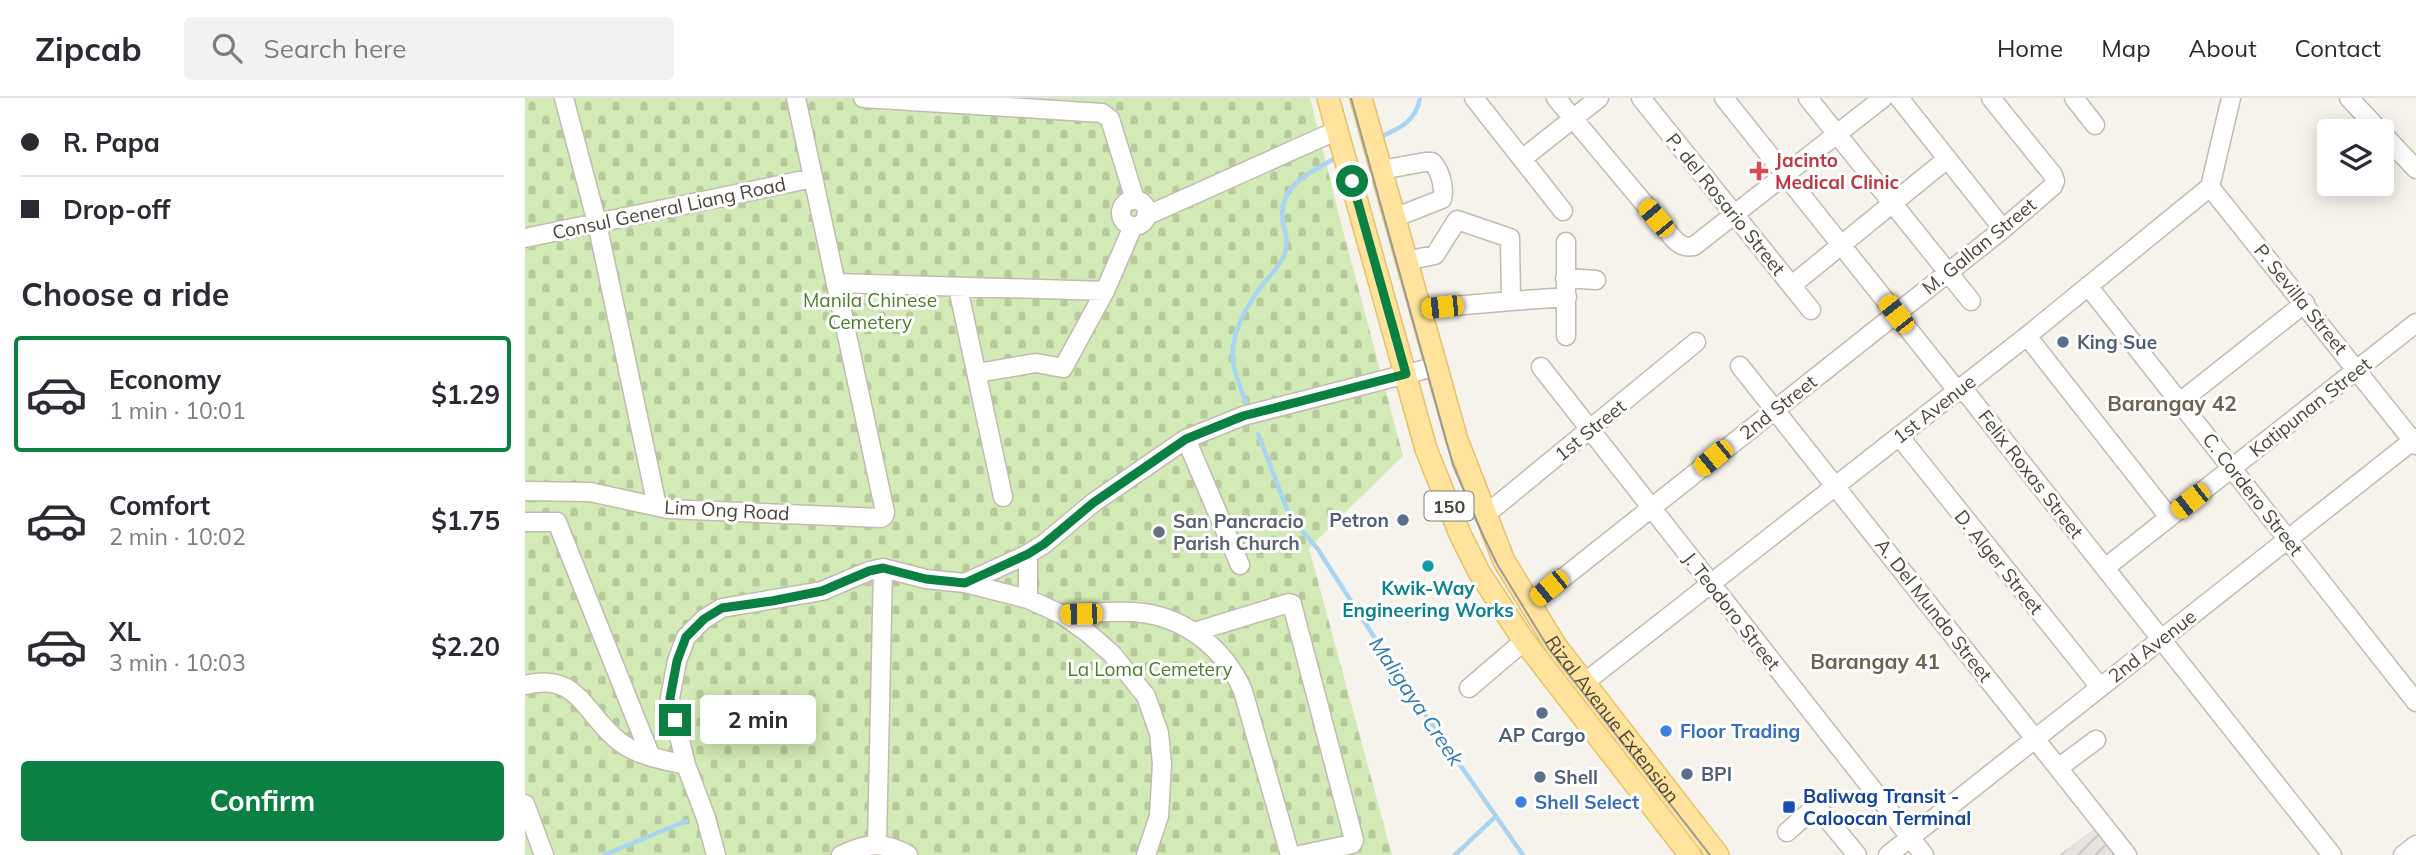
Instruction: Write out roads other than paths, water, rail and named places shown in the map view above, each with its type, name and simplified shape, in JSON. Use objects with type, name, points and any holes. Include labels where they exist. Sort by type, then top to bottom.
[{"type":"main road","name":"Rizal Avenue Extension","points":[[1328,98],[1426,449],[1460,534],[1479,572],[1524,641],[1690,855]]},
{"type":"main road","name":"Rizal Avenue Extension","points":[[1361,98],[1434,367],[1484,516],[1504,561],[1529,605],[1590,692],[1718,855]]},
{"type":"main road","points":[[1579,713],[1590,692]]},
{"type":"street","points":[[564,98],[597,223],[657,506]]},
{"type":"street","points":[[796,98],[836,283],[1105,291]]},
{"type":"street","points":[[863,98],[959,101],[1102,113],[1110,119],[1135,200],[1146,207],[1105,291],[1063,368],[1036,363],[977,373]]},
{"type":"street","points":[[1474,98],[1563,211]]},
{"type":"street","points":[[1556,98],[1672,238],[1689,246],[1734,215],[1883,98]]},
{"type":"street","points":[[1522,159],[1599,98]]},
{"type":"street","name":"P. del Rosario Street","points":[[1641,98],[1811,310]]},
{"type":"street","name":"Felix Roxas Street","points":[[1724,98],[1952,384],[1968,395],[2332,855]]},
{"type":"street","points":[[1808,98],[1971,302]]},
{"type":"street","points":[[1899,98],[2003,229]]},
{"type":"street","name":"M. Gallan Street","points":[[1896,314],[2053,186],[2053,175],[1991,98]]},
{"type":"street","points":[[2074,98],[2095,125]]},
{"type":"street","points":[[2210,187],[2231,98]]},
{"type":"street","points":[[2349,98],[2414,162]]},
{"type":"street","points":[[1140,221],[1338,130]]},
{"type":"street","points":[[1792,285],[1947,159]]},
{"type":"street","points":[[1381,170],[1432,162],[1437,168],[1444,192],[1442,199],[1394,218]]},
{"type":"street","name":"Consul General Liang Road","points":[[525,238],[813,178]]},
{"type":"street","name":"1st Avenue","points":[[1590,692],[1710,583],[2027,336],[2210,187]]},
{"type":"street","name":"P. Sevilla Street","points":[[2210,187],[2415,441]]},
{"type":"street","points":[[1405,261],[1435,255],[1458,220],[1509,237],[1511,300]]},
{"type":"street","points":[[1566,243],[1566,336]]},
{"type":"street","points":[[1565,278],[1596,280]]},
{"type":"street","name":"Lim Ong Road","points":[[525,491],[590,492],[668,509],[881,518],[885,512],[836,283]]},
{"type":"street","name":"C. Cordero Street","points":[[2088,286],[2416,702]]},
{"type":"street","points":[[958,288],[1003,497]]},
{"type":"street","points":[[1419,309],[1511,300],[1567,298]]},
{"type":"street","points":[[2181,402],[2305,303]]},
{"type":"street","name":"2nd Street","points":[[1529,605],[1896,314]]},
{"type":"street","name":"Katipunan Street","points":[[2105,568],[2416,323]]},
{"type":"street","points":[[2027,336],[2169,517]]},
{"type":"street","name":"1st Street","points":[[1484,516],[1696,342]]},
{"type":"street","name":"A. Del Mundo Street","points":[[1740,366],[2127,855]]},
{"type":"street","points":[[965,583],[1044,544],[1093,503],[1186,439],[1243,416],[1434,367]]},
{"type":"street","name":"J. Teodoro Street","points":[[1541,367],[1924,855]]},
{"type":"street","name":"D. Alger Street","points":[[1899,436],[2100,687]]},
{"type":"street","points":[[1186,439],[1241,565]]},
{"type":"street","name":"2nd Avenue","points":[[1888,855],[2415,441]]},
{"type":"street","points":[[525,522],[557,522],[651,757]]},
{"type":"street","points":[[1028,554],[1028,599]]},
{"type":"street","points":[[877,844],[883,568]]},
{"type":"street","points":[[716,855],[706,818],[686,765],[670,698],[677,661],[686,637],[704,619],[722,608],[822,591],[869,571],[883,568],[926,579],[965,583],[1028,599],[1061,614],[1112,654],[1146,696],[1159,733],[1162,764],[1159,816],[1146,855]]},
{"type":"street","points":[[1194,632],[1292,604],[1354,840],[1352,844],[1300,855]]},
{"type":"street","points":[[1061,614],[1141,612],[1170,620],[1194,632],[1215,648],[1235,673],[1243,691],[1290,855]]},
{"type":"street","points":[[1095,640],[1102,613]]},
{"type":"street","points":[[1469,688],[1524,641]]},
{"type":"street","points":[[525,685],[542,681],[563,684],[618,741],[651,757],[686,765]]},
{"type":"street","points":[[2058,768],[2095,740]]},
{"type":"street","points":[[525,804],[544,855]]},
{"type":"street","points":[[1787,832],[1813,809],[1819,809],[1857,855]]},
{"type":"street","points":[[841,855],[877,844],[895,848],[908,855]]},
{"type":"street","points":[[2403,855],[2416,845]]},
{"type":"waterway","name":"Maligaya Creek","points":[[1380,137],[1406,123],[1415,113],[1420,98]]},
{"type":"waterway","name":"Maligaya Creek","points":[[1246,403],[1233,362],[1236,332],[1249,305],[1285,253],[1287,241],[1282,210],[1289,191],[1303,177],[1332,160]]},
{"type":"waterway","name":"Maligaya Creek","points":[[1258,434],[1290,517],[1317,548],[1410,693],[1523,855]]},
{"type":"waterway","points":[[1455,855],[1496,816]]},
{"type":"waterway","points":[[604,855],[686,821]]},
{"type":"tram line","points":[[1351,98],[1453,465],[1482,533],[1497,564],[1549,649],[1710,855]]},
{"type":"place","name":"Jacinto Medical Clinic","points":[[1759,171]]},
{"type":"place","name":"King Sue","points":[[2063,342]]},
{"type":"place","name":"Petron","points":[[1403,520]]},
{"type":"place","name":"San Pancracio Parish Church","points":[[1159,532]]},
{"type":"place","name":"Kwik-Way Engineering Works","points":[[1428,566]]},
{"type":"place","name":"AP Cargo","points":[[1542,713]]},
{"type":"place","name":"Floor Trading","points":[[1666,731]]},
{"type":"place","name":"BPI","points":[[1687,774]]},
{"type":"place","name":"Shell","points":[[1540,777]]},
{"type":"place","name":"Shell Select","points":[[1521,802]]},
{"type":"place","name":"Baliwag Transit - Caloocan Terminal","points":[[1789,807]]},
{"type":"district","name":"Barangay 42","points":[[2172,403]]},
{"type":"district","name":"Barangay 41","points":[[1875,661]]},
{"type":"park label","name":"Manila Chinese Cemetery","points":[[870,311]]},
{"type":"park label","name":"La Loma Cemetery","points":[[1150,669]]}]
